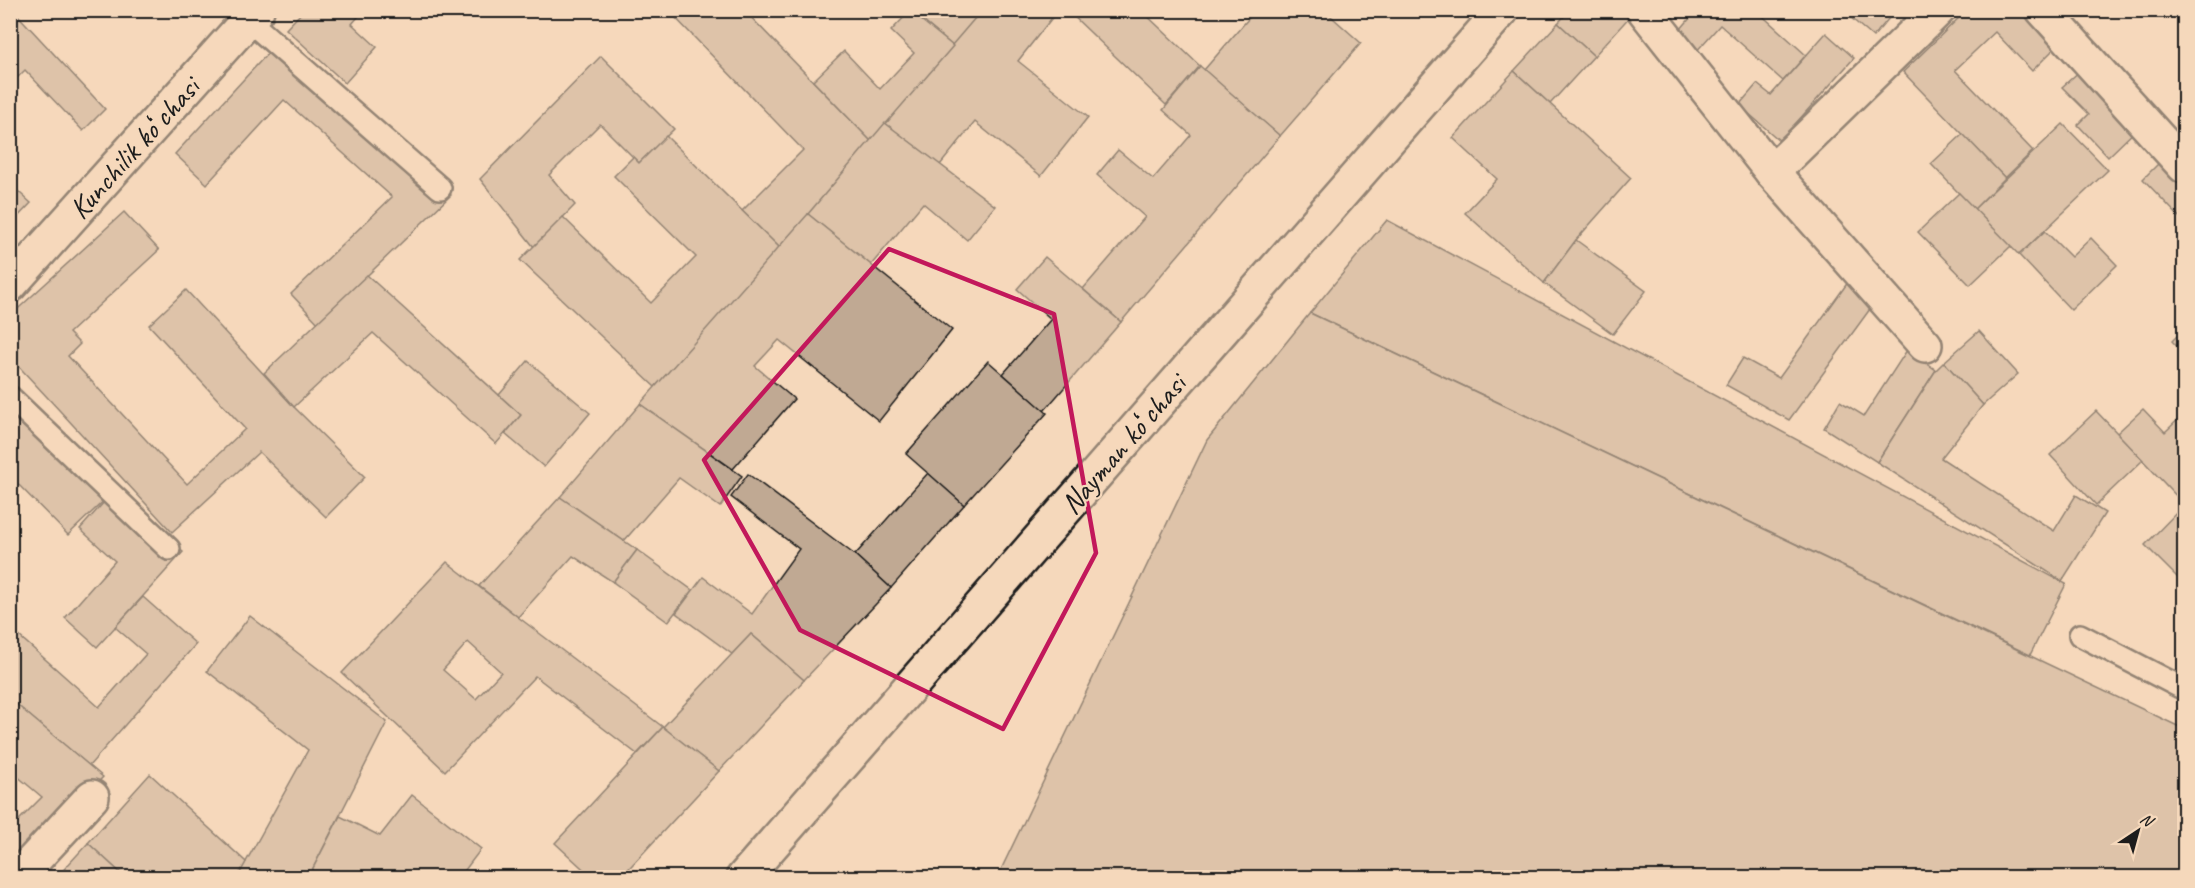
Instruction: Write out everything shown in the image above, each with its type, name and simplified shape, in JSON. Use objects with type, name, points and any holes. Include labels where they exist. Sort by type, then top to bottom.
[{"type":"street","name":"Nayman koʻchasi","points":[[743,878],[1502,10]]},
{"type":"street","points":[[1644,10],[1772,172],[1925,345]]},
{"type":"street","points":[[1772,172],[1938,10]]},
{"type":"street","points":[[2043,10],[2184,165]]},
{"type":"street","name":"Kunchilik koʻchasi","points":[[15,270],[253,15]]},
{"type":"street","points":[[17,878],[92,797]]},
{"type":"lane","points":[[253,15],[440,188]]},
{"type":"lane","points":[[10,397],[169,549]]},
{"type":"lane","points":[[2080,635],[2184,689]]},
{"type":"highlighted area","points":[[889,249],[1054,314],[1096,553],[1003,729],[800,630],[704,460]]},
{"type":"building","points":[[10,10],[13,10],[105,109],[83,131],[25,70],[10,85]]},
{"type":"building","points":[[304,10],[364,10],[352,24],[377,47],[345,83],[286,29]]},
{"type":"building","points":[[668,10],[744,10],[871,141],[780,248],[742,211],[803,150]]},
{"type":"building","points":[[910,10],[982,10],[953,46]]},
{"type":"building","points":[[982,10],[1051,10],[1055,14],[1018,61],[1088,117],[1041,176],[975,122],[940,165],[885,123]]},
{"type":"building","points":[[1067,10],[1141,10],[1200,66],[1166,105]]},
{"type":"building","points":[[1256,10],[1324,10],[1361,43],[1280,136],[1204,70]]},
{"type":"building","points":[[1570,10],[1633,10],[1634,12],[1594,56],[1558,23]]},
{"type":"building","points":[[1697,10],[1756,10],[1806,55],[1783,81],[1720,25],[1694,54],[1674,37]]},
{"type":"building","points":[[1842,10],[1896,10],[1873,37]]},
{"type":"building","points":[[1967,10],[2019,10],[2055,48],[2032,71],[1995,32],[1955,70],[2033,151],[2005,178],[1903,72]]},
{"type":"building","points":[[910,11],[953,46],[871,141],[813,81],[844,51],[880,89],[914,53],[891,31]]},
{"type":"building","points":[[1558,23],[1594,56],[1550,104],[1514,71]]},
{"type":"building","points":[[1826,33],[1854,58],[1780,141],[1739,105],[1757,84],[1771,95]]},
{"type":"building","points":[[279,41],[451,195],[318,323],[291,294],[392,197],[284,100],[207,184],[175,154]]},
{"type":"building","points":[[601,56],[674,129],[639,163],[600,124],[549,175],[575,205],[534,247],[480,179]]},
{"type":"building","points":[[1200,66],[1280,136],[1121,322],[1083,289],[1145,217],[1097,175],[1118,150],[1153,179],[1191,135],[1163,110]]},
{"type":"building","points":[[2082,69],[2139,127],[2108,157],[2078,125],[2089,114],[2062,87]]},
{"type":"building","points":[[1514,71],[1631,178],[1576,240],[1544,283],[1465,213],[1497,179],[1453,138]]},
{"type":"building","points":[[885,123],[995,206],[967,240],[923,203],[871,265],[808,214]]},
{"type":"building","points":[[2063,124],[2108,170],[2019,255],[1974,209]]},
{"type":"building","points":[[1963,134],[2005,178],[1974,209],[1931,164]]},
{"type":"building","points":[[666,136],[780,248],[655,387],[520,260],[563,217],[651,303],[696,257],[614,176],[633,157],[639,163]]},
{"type":"building","points":[[2168,154],[2184,172],[2184,222],[2143,179]]},
{"type":"building","points":[[10,184],[31,203],[10,225]]},
{"type":"building","points":[[1959,193],[2011,246],[1970,285],[1918,232]]},
{"type":"building","points":[[124,212],[159,250],[69,333],[80,344],[68,356],[187,484],[245,429],[149,325],[186,290],[294,407],[365,477],[326,517],[259,452],[172,532],[10,357],[10,316]]},
{"type":"building","points":[[808,214],[952,330],[879,421],[779,340],[755,366],[794,399],[733,469],[640,404]]},
{"type":"building","points":[[1387,220],[2066,584],[2030,655],[1310,313]]},
{"type":"building","points":[[2045,231],[2071,257],[2091,238],[2117,265],[2071,310],[2019,255]]},
{"type":"building","points":[[1576,240],[1646,291],[1613,334],[1544,283]]},
{"type":"building","points":[[1045,257],[1121,322],[1044,411],[1003,374],[1051,319],[1017,289]]},
{"type":"building","points":[[367,275],[521,415],[496,444],[373,333],[294,407],[264,373]]},
{"type":"building","points":[[1851,278],[1873,305],[1789,420],[1726,385],[1743,358],[1779,378]]},
{"type":"building","points":[[1310,313],[2184,729],[2184,813],[2176,831],[2184,835],[2184,878],[997,878],[1207,440]]},
{"type":"building","points":[[2184,329],[2184,354],[2172,341]]},
{"type":"building","points":[[1979,331],[2018,374],[1983,405],[1944,362]]},
{"type":"building","points":[[1907,350],[1936,370],[1877,462],[1824,428],[1840,401],[1864,416]]},
{"type":"building","points":[[528,361],[590,413],[544,467],[505,434],[521,415],[499,395]]},
{"type":"building","points":[[988,361],[1047,413],[964,505],[906,454]]},
{"type":"building","points":[[1944,362],[1983,405],[1941,458],[2054,531],[2076,495],[2105,513],[2062,581],[1877,462],[1936,370]]},
{"type":"building","points":[[10,384],[114,491],[68,535],[10,476]]},
{"type":"building","points":[[640,404],[742,476],[720,507],[679,478],[624,541],[560,497]]},
{"type":"building","points":[[2143,409],[2165,432],[2184,414],[2184,504],[2117,433]]},
{"type":"building","points":[[2096,411],[2143,460],[2096,505],[2050,455]]},
{"type":"building","points":[[928,473],[964,505],[891,588],[855,555]]},
{"type":"building","points":[[748,474],[855,555],[891,588],[804,680],[751,634],[732,654],[676,613],[703,577],[752,614],[799,549],[731,497]]},
{"type":"building","points":[[114,491],[183,552],[97,647],[65,618],[115,561],[80,529]]},
{"type":"building","points":[[560,497],[637,550],[613,582],[573,556],[518,617],[479,586]]},
{"type":"building","points":[[2184,505],[2184,584],[2145,545]]},
{"type":"building","points":[[637,550],[692,590],[668,622],[613,582]]},
{"type":"building","points":[[447,562],[663,727],[637,754],[535,676],[445,771],[342,673]],"holes":[[[468,642],[501,672],[476,699],[443,670]]]},
{"type":"building","points":[[143,597],[196,644],[89,766],[10,699],[10,628],[99,707],[146,654],[115,627]]},
{"type":"building","points":[[250,616],[387,722],[308,878],[237,878],[308,750],[207,671]]},
{"type":"building","points":[[751,634],[804,680],[719,771],[663,727]]},
{"type":"building","points":[[10,699],[103,777],[10,873],[10,829],[42,797],[10,770]]},
{"type":"building","points":[[663,727],[719,771],[620,878],[593,878],[555,843]]},
{"type":"building","points":[[150,774],[246,862],[237,878],[126,878],[88,843]]},
{"type":"building","points":[[412,795],[481,849],[459,878],[308,878],[340,816],[380,836]]},
{"type":"building","points":[[88,843],[126,878],[56,878]]}]
